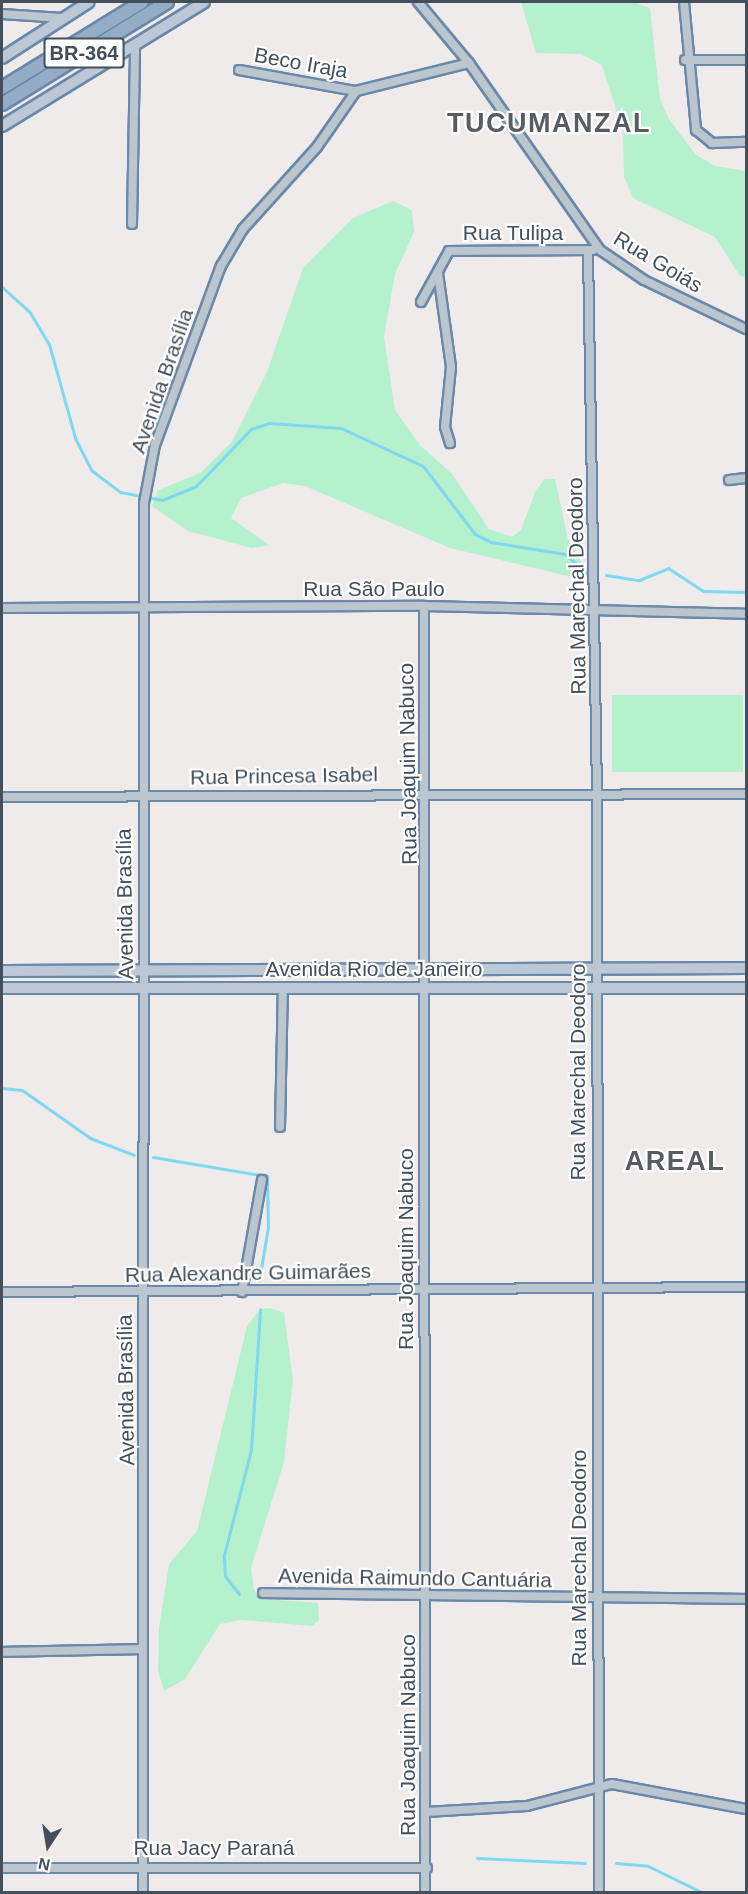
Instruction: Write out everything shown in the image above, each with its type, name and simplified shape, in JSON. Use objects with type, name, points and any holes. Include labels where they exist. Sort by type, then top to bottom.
[{"type":"highway","name":"BR-364","points":[[2,88],[142,2]]},
{"type":"highway","name":"BR-364","points":[[2,104],[167,2]]},
{"type":"main road","points":[[2,58],[89,2]]},
{"type":"main road","points":[[2,126],[204,2]]},
{"type":"main road","name":"Avenida Rio de Janeiro","points":[[2,971],[427,967],[597,970],[747,968]]},
{"type":"main road","name":"Avenida Rio de Janeiro","points":[[2,988],[428,987],[596,991],[747,988]]},
{"type":"street","name":"Rua Goiás","points":[[418,2],[469,63],[600,250],[644,280],[747,329]]},
{"type":"street","points":[[684,2],[685,60],[693,123],[703,140],[747,142]]},
{"type":"street","points":[[2,14],[65,17]]},
{"type":"street","points":[[132,224],[135,45]]},
{"type":"street","points":[[685,60],[747,60]]},
{"type":"street","points":[[356,91],[469,63]]},
{"type":"street","name":"Beco Iraja","points":[[239,70],[356,91]]},
{"type":"street","name":"Avenida Brasília","points":[[143,1893],[141,1649],[144,970],[141,610],[144,503],[159,436],[229,250],[356,91]]},
{"type":"street","name":"Rua Tulipa","points":[[422,302],[448,251],[600,250]]},
{"type":"street","name":"Rua Marechal Deodoro","points":[[588,251],[596,613],[599,1893]]},
{"type":"street","points":[[438,273],[451,367],[445,427],[450,443]]},
{"type":"street","points":[[729,480],[747,478]]},
{"type":"street","name":"Rua São Paulo","points":[[2,608],[141,610],[424,606],[596,613],[747,614]]},
{"type":"street","name":"Rua Joaquim Nabuco","points":[[424,606],[428,987],[423,1289],[427,1868],[425,1893]]},
{"type":"street","name":"Rua Princesa Isabel","points":[[2,797],[597,792],[747,794]]},
{"type":"street","points":[[280,1127],[283,988]]},
{"type":"street","points":[[242,1292],[262,1180]]},
{"type":"street","name":"Rua Alexandre Guimarães","points":[[2,1292],[143,1293],[596,1286],[747,1287]]},
{"type":"street","name":"Avenida Raimundo Cantuária","points":[[263,1593],[598,1599],[747,1599]]},
{"type":"street","points":[[2,1652],[141,1649]]},
{"type":"street","points":[[426,1812],[527,1806],[598,1785],[633,1785],[699,1803],[747,1809]]},
{"type":"street","name":"Rua Jacy Paraná","points":[[2,1868],[143,1865],[427,1868]]},
{"type":"green space","points":[[521,2],[633,2],[650,8],[660,99],[669,119],[695,154],[715,166],[746,171],[746,278],[740,276],[715,237],[633,198],[624,177],[623,131],[602,65],[581,54],[536,53]]},
{"type":"green space","points":[[393,201],[412,210],[414,232],[395,274],[384,337],[395,410],[420,445],[452,474],[489,529],[512,537],[521,530],[536,490],[545,479],[555,479],[568,540],[585,568],[576,578],[450,548],[305,486],[283,483],[241,498],[231,518],[269,545],[252,548],[188,531],[152,506],[158,490],[200,473],[232,442],[267,372],[303,268],[353,218]]},
{"type":"green space","points":[[612,695],[743,695],[743,772],[612,772]]},
{"type":"green space","points":[[270,1308],[284,1313],[293,1380],[284,1462],[251,1568],[254,1590],[263,1599],[318,1603],[319,1620],[312,1626],[241,1620],[220,1624],[185,1679],[164,1691],[158,1671],[159,1628],[169,1564],[197,1531],[247,1326],[260,1309]]},
{"type":"waterway","points":[[2,287],[29,311],[49,344],[75,438],[91,470],[120,492],[162,500],[196,486],[251,429],[269,423],[341,428],[423,466],[475,534],[491,542],[565,554],[588,574]]},
{"type":"waterway","points":[[606,575],[639,580],[668,568],[703,591],[746,592]]},
{"type":"waterway","points":[[2,1088],[22,1090],[90,1138],[134,1155]]},
{"type":"waterway","points":[[153,1157],[267,1176],[268,1227],[259,1280]]},
{"type":"waterway","points":[[239,1594],[225,1576],[224,1555],[251,1450],[260,1309]]},
{"type":"waterway","points":[[477,1858],[585,1863]]},
{"type":"waterway","points":[[616,1863],[648,1866],[701,1892]]},
{"type":"district","name":"TUCUMANZAL","points":[[549,124]]},
{"type":"district","name":"AREAL","points":[[675,1162]]}]
